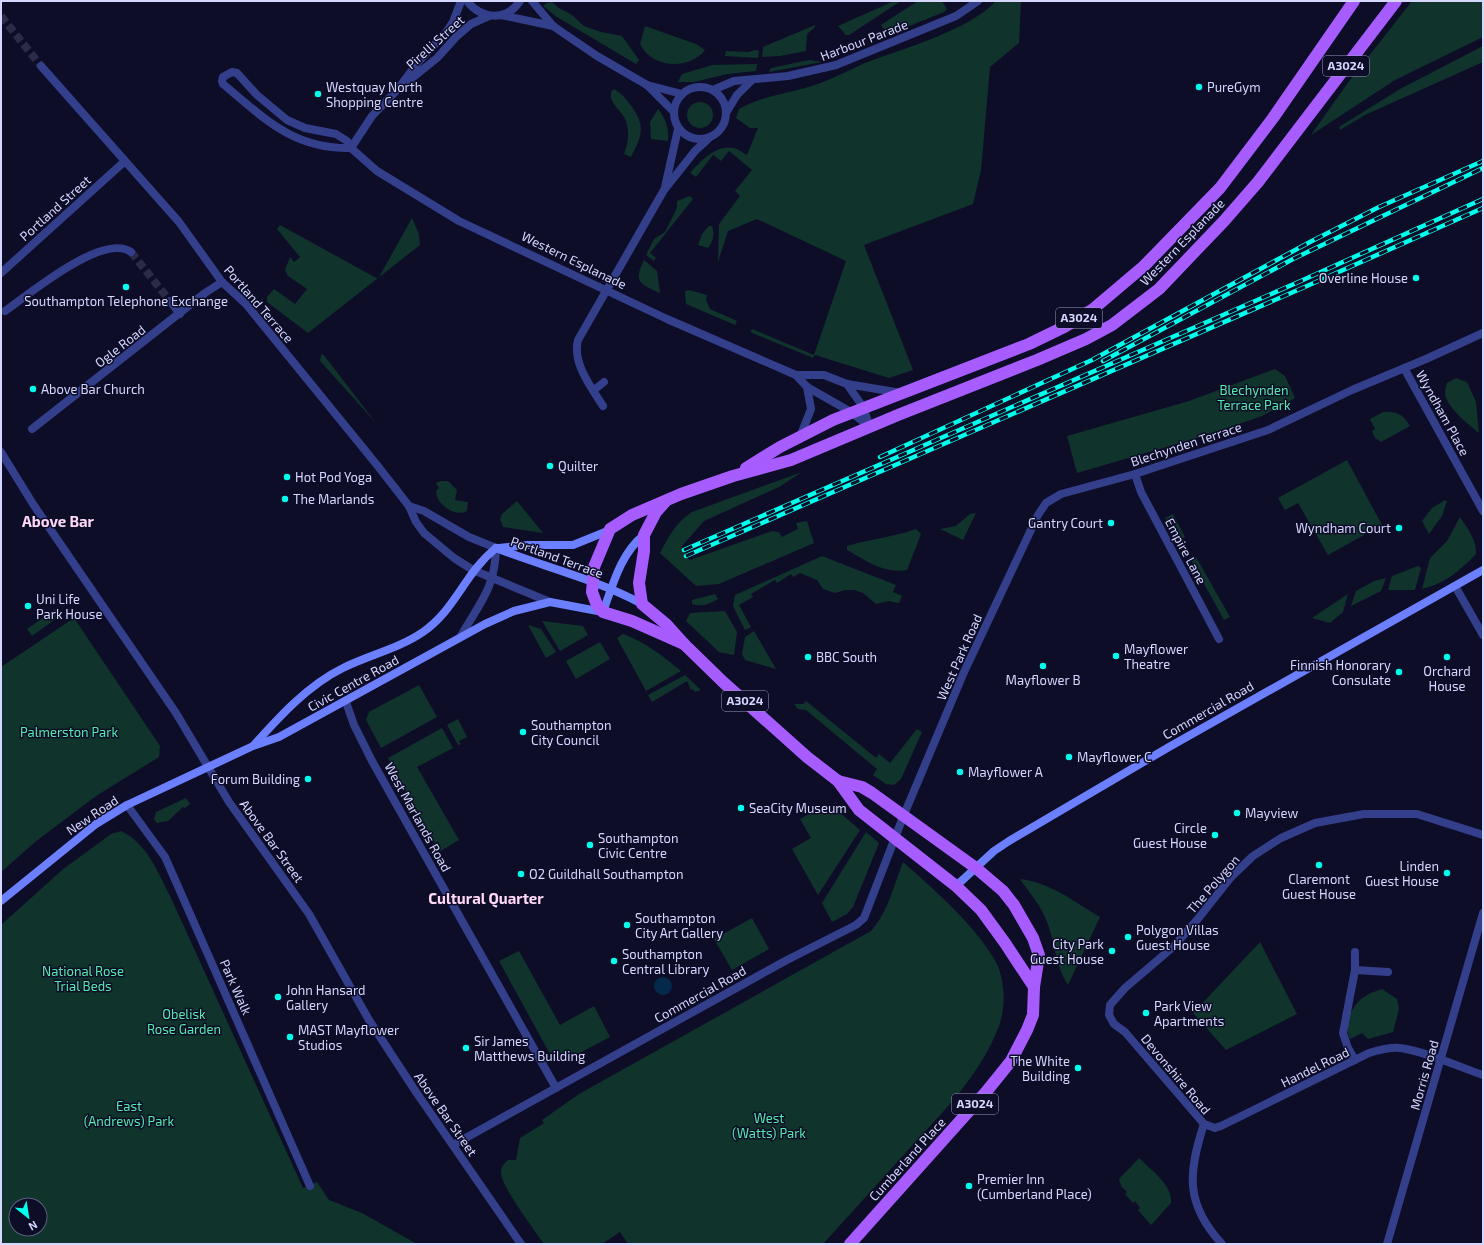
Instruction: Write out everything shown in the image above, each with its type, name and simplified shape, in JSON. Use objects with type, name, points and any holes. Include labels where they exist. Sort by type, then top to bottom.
[{"type":"main road","name":"Western Esplanade","points":[[733,476],[780,447],[851,412],[1029,344],[1064,328],[1092,310],[1122,286],[1166,244],[1220,188],[1273,118],[1354,1]]},
{"type":"main road","name":"Western Esplanade","points":[[610,529],[632,515],[667,500],[733,476],[790,460],[1086,339],[1112,325],[1137,307],[1180,268],[1258,182],[1396,1]]},
{"type":"main road","points":[[642,604],[639,582],[644,551],[644,535],[656,512],[667,500]]},
{"type":"main road","points":[[603,612],[594,600],[592,582],[599,553],[610,529]]},
{"type":"main road","name":"A3024","points":[[642,604],[666,624],[684,644],[784,737],[838,781],[859,810],[956,886],[988,918],[1034,988]]},
{"type":"main road","name":"A3024","points":[[603,612],[632,621],[684,644]]},
{"type":"main road","name":"A3024","points":[[838,781],[862,787],[903,816]]},
{"type":"main road","name":"Cumberland Place","points":[[850,1244],[1011,1062],[1028,1030],[1033,1014],[1034,988],[1039,955],[1033,938],[1014,905],[1003,891],[976,868],[903,816]]},
{"type":"street","name":"Pirelli Street","points":[[351,148],[372,116],[398,89],[420,61],[445,34],[453,22],[461,1]]},
{"type":"street","points":[[467,1],[480,13],[489,16]]},
{"type":"street","points":[[501,15],[510,12],[520,1]]},
{"type":"street","points":[[532,1],[553,26],[597,56],[647,85],[673,111]]},
{"type":"street","name":"Harbour Parade","points":[[713,90],[734,81],[788,76],[836,65],[956,16],[978,1]]},
{"type":"street","name":"Pirelli Street","points":[[398,89],[420,73],[471,24],[489,16],[501,15]]},
{"type":"street","points":[[501,15],[553,26]]},
{"type":"street","name":"Portland Terrace","points":[[41,66],[179,222],[222,282],[246,304],[409,506],[416,522],[424,533],[454,558],[473,570],[493,579],[550,602],[603,612]]},
{"type":"street","name":"Western Esplanade","points":[[351,148],[330,149],[306,142],[278,129],[224,84],[222,80],[223,77],[232,72],[237,73],[257,94],[287,120],[305,128],[336,134],[347,141],[351,148],[377,171],[459,221],[606,291],[796,375],[807,386],[851,412],[870,427]]},
{"type":"street","points":[[603,406],[585,376],[576,348],[578,340],[664,190],[695,151],[708,139],[720,131],[724,125],[726,113],[737,95],[752,80]]},
{"type":"street","points":[[647,85],[682,94]]},
{"type":"street","points":[[708,139],[700,140],[691,138],[678,129],[675,123],[673,111],[682,94],[697,87],[713,90],[722,100],[726,113]]},
{"type":"street","points":[[664,190],[678,129]]},
{"type":"street","name":"Portland Street","points":[[1,273],[125,161]]},
{"type":"street","points":[[4,311],[63,269],[82,258],[99,251],[119,248],[127,249],[131,252]]},
{"type":"street","name":"Ogle Road","points":[[32,428],[205,293],[222,282]]},
{"type":"street","points":[[170,301],[180,314]]},
{"type":"street","name":"Blechynden Terrace","points":[[1042,509],[1050,500],[1061,494],[1135,474],[1268,430],[1352,390],[1483,333]]},
{"type":"street","name":"Wyndham Place","points":[[1404,368],[1483,511]]},
{"type":"street","name":"Western Esplanade","points":[[796,375],[824,375],[847,384],[902,393]]},
{"type":"street","points":[[594,390],[604,382]]},
{"type":"street","points":[[847,384],[863,407],[870,427]]},
{"type":"street","points":[[800,437],[811,409],[807,386]]},
{"type":"street","name":"Above Bar Street","points":[[1,452],[33,504],[176,713],[229,802],[310,914],[370,1020],[416,1092],[521,1244]]},
{"type":"street","name":"Empire Lane","points":[[1135,474],[1141,492],[1219,639]]},
{"type":"street","name":"Portland Terrace","points":[[409,506],[424,511],[465,536],[533,563],[592,582],[642,604]]},
{"type":"street","name":"West Park Road","points":[[903,816],[964,672],[1042,509]]},
{"type":"street","name":"Portland Terrace","points":[[496,548],[528,545],[573,545],[610,529]]},
{"type":"street","points":[[603,612],[629,549],[644,535]]},
{"type":"street","name":"Civic Centre Road","points":[[253,746],[272,724],[299,699],[330,675],[343,668],[405,643],[431,626],[448,608],[473,570],[496,548]]},
{"type":"street","name":"Civic Centre Road","points":[[461,636],[489,589],[493,579],[496,548]]},
{"type":"street","name":"Commercial Road","points":[[956,886],[994,851],[1009,841],[1294,675],[1483,570]]},
{"type":"street","points":[[1455,586],[1483,635]]},
{"type":"street","name":"Civic Centre Road","points":[[208,767],[253,746],[279,737],[346,702],[461,636],[514,611],[550,602]]},
{"type":"street","name":"West Marlands Road","points":[[346,702],[357,731],[414,836],[556,1088]]},
{"type":"street","name":"New Road","points":[[1,901],[96,824],[126,805],[208,767]]},
{"type":"street","name":"Park Walk","points":[[126,805],[165,858],[310,1186]]},
{"type":"street","name":"The Polygon","points":[[1109,1015],[1110,1005],[1125,988],[1173,947],[1197,920],[1231,877],[1253,856],[1281,838],[1315,823],[1364,814],[1417,814],[1483,835]]},
{"type":"street","name":"Commercial Road","points":[[453,1145],[786,961],[856,925],[868,911],[903,816]]},
{"type":"street","name":"Morris Road","points":[[1387,1244],[1483,913]]},
{"type":"street","points":[[1355,952],[1355,970],[1343,1033],[1348,1048],[1355,1060]]},
{"type":"street","points":[[1355,970],[1388,972]]},
{"type":"street","name":"Devonshire Road","points":[[1109,1015],[1114,1024],[1125,1032],[1204,1124],[1194,1154],[1192,1168],[1194,1191],[1201,1214],[1213,1234],[1222,1244]]},
{"type":"street","name":"Handel Road","points":[[1204,1124],[1215,1128],[1221,1126],[1369,1053],[1399,1048],[1441,1060],[1483,1075]]},
{"type":"green space","points":[[894,1],[901,1],[849,35],[846,35],[838,26]]},
{"type":"green space","points":[[918,1],[942,1],[947,9],[944,12],[887,35],[881,25]]},
{"type":"green space","points":[[996,1],[1021,1],[1019,43],[990,67],[981,170],[973,204],[864,245],[913,370],[889,378],[815,355],[813,358],[750,332],[752,329],[814,355],[846,261],[757,219],[728,231],[718,262],[719,224],[740,196],[735,191],[752,170],[729,151],[721,161],[713,155],[696,177],[690,173],[703,159],[715,151],[727,147],[735,148],[747,155],[758,128],[750,128],[736,118],[739,109],[758,100],[818,84],[865,63],[935,38],[953,30],[984,12]]},
{"type":"green space","points":[[1412,1],[1483,1],[1483,37],[1395,80],[1311,135],[1347,84]]},
{"type":"green space","points":[[552,2],[559,8],[572,15],[584,26],[601,32],[622,36],[639,60],[636,64],[557,17],[543,6]]},
{"type":"green space","points":[[815,25],[815,27],[807,34],[806,51],[780,56],[762,57],[763,47]]},
{"type":"green space","points":[[645,26],[696,44],[705,50],[698,57],[680,64],[661,62],[646,52],[640,44]]},
{"type":"green space","points":[[1483,46],[1483,62],[1365,115],[1340,130],[1339,127],[1400,89]]},
{"type":"green space","points":[[756,50],[759,51],[758,58],[725,56],[726,51],[748,52]]},
{"type":"green space","points":[[809,60],[822,62],[769,72],[771,68]]},
{"type":"green space","points":[[757,64],[756,71],[727,74],[694,82],[678,82],[682,74],[712,65]]},
{"type":"green space","points":[[613,89],[620,93],[629,103],[638,117],[640,124],[640,136],[631,157],[624,154],[627,146],[628,130],[624,117],[611,98]]},
{"type":"green space","points":[[700,102],[709,106],[713,115],[709,124],[700,128],[691,124],[687,115],[691,106]]},
{"type":"green space","points":[[658,109],[666,124],[668,141],[651,139],[650,122]]},
{"type":"green space","points":[[690,196],[693,199],[650,253],[656,258],[654,261],[646,255],[654,239],[665,232],[677,208],[677,201]]},
{"type":"green space","points":[[412,218],[419,234],[420,245],[379,277]]},
{"type":"green space","points":[[280,225],[377,279],[308,333],[267,302],[267,297],[274,289],[295,304],[307,289],[288,276],[285,270],[290,257],[294,262],[300,257],[277,229]]},
{"type":"green space","points":[[709,226],[712,226],[713,235],[712,241],[708,248],[698,245],[702,234]]},
{"type":"green space","points":[[644,260],[657,271],[660,293],[640,281],[639,273]]},
{"type":"green space","points":[[689,290],[707,295],[706,300],[710,309],[737,321],[735,325],[686,304],[685,291]]},
{"type":"green space","points":[[323,354],[376,423],[320,361],[321,355]]},
{"type":"green space","name":"Blechynden Terrace Park","points":[[1275,369],[1285,376],[1295,398],[1262,416],[1204,436],[1077,473],[1067,436],[1189,401]]},
{"type":"green space","points":[[1456,378],[1467,382],[1476,402],[1479,433],[1454,410],[1446,398],[1445,392],[1447,383]]},
{"type":"green space","points":[[1383,412],[1399,414],[1410,426],[1381,442],[1375,438],[1372,431],[1375,429],[1370,419]]},
{"type":"green space","points":[[1347,460],[1382,525],[1328,555],[1298,503],[1285,510],[1278,498]]},
{"type":"green space","points":[[802,472],[779,487],[704,521],[682,546],[687,558],[690,560],[772,531],[779,532],[782,537],[798,529],[796,523],[807,521],[814,543],[719,584],[696,586],[660,553],[677,525],[692,512]]},
{"type":"green space","points":[[448,481],[457,490],[455,500],[468,502],[467,511],[457,513],[447,508],[439,501],[436,491],[439,488],[436,483]]},
{"type":"green space","points":[[1445,500],[1447,501],[1442,516],[1429,534],[1422,521],[1432,508]]},
{"type":"green space","points":[[517,501],[543,533],[503,527],[500,519],[502,514]]},
{"type":"green space","points":[[976,513],[963,540],[940,529],[956,526],[970,514]]},
{"type":"green space","points":[[1173,514],[1185,537],[1177,541],[1165,518]]},
{"type":"green space","points":[[1460,517],[1473,539],[1476,554],[1452,576],[1438,584],[1422,589],[1430,558],[1447,541]]},
{"type":"green space","points":[[916,529],[921,534],[907,570],[890,570],[876,566],[847,550],[847,546]]},
{"type":"green space","points":[[822,556],[896,585],[893,592],[902,596],[899,603],[888,601],[876,604],[863,593],[854,590],[845,590],[835,593],[823,589],[817,580],[800,573],[793,577],[791,574],[777,583],[775,580],[751,594],[753,597],[739,605],[751,627],[745,630],[733,606],[735,595]]},
{"type":"green space","points":[[1196,557],[1230,617],[1224,620],[1191,560]]},
{"type":"green space","points":[[1418,566],[1421,568],[1415,590],[1388,590],[1392,576]]},
{"type":"green space","points":[[1386,578],[1381,591],[1351,606],[1356,591],[1374,581]]},
{"type":"green space","points":[[715,594],[718,599],[712,602],[702,605],[692,604],[692,600]]},
{"type":"green space","points":[[1348,594],[1343,612],[1330,623],[1312,618]]},
{"type":"green space","points":[[57,608],[61,615],[32,636],[27,629]]},
{"type":"green space","points":[[725,611],[737,632],[734,655],[719,652],[686,621],[690,613]]},
{"type":"green space","name":"Palmerston Park","points":[[74,618],[160,746],[159,757],[96,796],[35,842],[1,872],[1,667]]},
{"type":"green space","points":[[542,621],[583,626],[588,635],[560,651]]},
{"type":"green space","points":[[528,625],[541,629],[556,652],[546,658]]},
{"type":"green space","points":[[754,631],[776,669],[745,660],[742,654],[745,637]]},
{"type":"green space","points":[[623,634],[654,650],[681,671],[646,691],[617,638]]},
{"type":"green space","points":[[600,642],[610,659],[576,679],[566,661]]},
{"type":"green space","points":[[685,675],[701,690],[695,692],[693,689],[691,690],[687,681],[652,702],[648,695]]},
{"type":"green space","points":[[419,685],[437,717],[381,748],[366,720],[369,712]]},
{"type":"green space","points":[[806,701],[876,758],[879,754],[890,763],[917,729],[922,732],[901,779],[894,785],[886,784],[873,775],[877,769],[806,710],[798,709],[794,704],[803,704]]},
{"type":"green space","points":[[458,719],[467,737],[459,741],[461,744],[458,745],[447,725]]},
{"type":"green space","points":[[442,728],[453,748],[417,767],[459,840],[439,852],[388,758]]},
{"type":"green space","points":[[186,798],[190,804],[185,808],[183,807],[168,821],[157,823],[154,819],[156,812]]},
{"type":"green space","points":[[831,805],[860,830],[818,895],[792,849],[811,838],[800,819],[824,806]]},
{"type":"green space","name":"East (Andrews) Park","points":[[121,831],[138,843],[157,869],[171,898],[303,1188],[317,1182],[329,1200],[362,1213],[417,1244],[1,1244],[1,925],[62,870],[111,834]]},
{"type":"green space","points":[[866,832],[879,843],[853,907],[847,914],[832,922],[822,903]]},
{"type":"green space","name":"West (Watts) Park","points":[[903,862],[954,909],[973,930],[992,955],[1000,971],[1002,979],[1004,995],[1003,1011],[999,1026],[991,1044],[972,1076],[936,1120],[823,1244],[628,1244],[620,1232],[602,1244],[544,1244],[512,1198],[502,1179],[501,1173],[504,1164],[508,1160],[516,1160],[520,1138],[544,1123],[542,1120],[579,1094],[871,931],[877,924],[886,907]]},
{"type":"green space","points":[[1020,879],[1051,888],[1100,917],[1068,985],[1063,977],[1057,959],[1048,923],[1042,910]]},
{"type":"green space","points":[[752,918],[769,949],[732,970],[714,939]]},
{"type":"green space","points":[[1260,942],[1297,1014],[1226,1050],[1193,1013]]},
{"type":"green space","points":[[519,951],[560,1025],[594,1006],[610,1037],[568,1059],[550,1054],[499,961]]},
{"type":"green space","points":[[1382,989],[1397,999],[1399,1009],[1393,1032],[1368,1039],[1362,1033],[1350,1039],[1348,1033],[1348,1021],[1353,1008],[1357,1003],[1371,993]]},
{"type":"green space","points":[[1139,1158],[1160,1178],[1171,1196],[1171,1203],[1151,1225],[1138,1210],[1140,1208],[1135,1201],[1133,1203],[1125,1194],[1127,1192],[1121,1186],[1119,1179]]},
{"type":"water","points":[[663,977],[669,980],[672,986],[669,992],[663,995],[657,992],[654,986],[657,980]]},
{"type":"tunnel","points":[[1,16],[41,66]]},
{"type":"tunnel","points":[[131,252],[170,301]]},
{"type":"railway","points":[[880,457],[1092,360],[1310,242],[1379,207],[1483,161]]},
{"type":"railway","points":[[1103,361],[1293,259],[1483,168]]},
{"type":"railway","points":[[684,550],[1294,284],[1483,199]]},
{"type":"railway","points":[[686,556],[1483,208]]},
{"type":"place","name":"PureGym","points":[[1199,87]]},
{"type":"place","name":"Westquay North Shopping Centre","points":[[318,94]]},
{"type":"place","name":"Overline House","points":[[1416,278]]},
{"type":"place","name":"Southampton Telephone Exchange","points":[[126,287]]},
{"type":"place","name":"Above Bar Church","points":[[33,389]]},
{"type":"place","name":"Quilter","points":[[550,466]]},
{"type":"place","name":"Hot Pod Yoga","points":[[287,477]]},
{"type":"place","name":"The Marlands","points":[[285,499]]},
{"type":"place","name":"Gantry Court","points":[[1111,523]]},
{"type":"place","name":"Wyndham Court","points":[[1399,528]]},
{"type":"place","name":"Uni Life Park House","points":[[28,606]]},
{"type":"place","name":"Mayflower Theatre","points":[[1116,656]]},
{"type":"place","name":"BBC South","points":[[808,657]]},
{"type":"place","name":"Orchard House","points":[[1447,657]]},
{"type":"place","name":"Mayflower B","points":[[1043,666]]},
{"type":"place","name":"Finnish Honorary Consulate","points":[[1399,672]]},
{"type":"place","name":"Southampton City Council","points":[[523,732]]},
{"type":"place","name":"Mayflower C","points":[[1069,757]]},
{"type":"place","name":"Mayflower A","points":[[960,772]]},
{"type":"place","name":"Forum Building","points":[[308,779]]},
{"type":"place","name":"SeaCity Museum","points":[[741,808]]},
{"type":"place","name":"Mayview","points":[[1237,813]]},
{"type":"place","name":"Circle Guest House","points":[[1215,835]]},
{"type":"place","name":"Southampton Civic Centre","points":[[590,845]]},
{"type":"place","name":"Claremont Guest House","points":[[1319,865]]},
{"type":"place","name":"Linden Guest House","points":[[1447,873]]},
{"type":"place","name":"O2 Guildhall Southampton","points":[[521,874]]},
{"type":"place","name":"Southampton City Art Gallery","points":[[627,925]]},
{"type":"place","name":"Polygon Villas Guest House","points":[[1128,937]]},
{"type":"place","name":"City Park Guest House","points":[[1112,951]]},
{"type":"place","name":"Southampton Central Library","points":[[614,961]]},
{"type":"place","name":"John Hansard Gallery","points":[[278,997]]},
{"type":"place","name":"Park View Apartments","points":[[1146,1013]]},
{"type":"place","name":"MAST Mayflower Studios","points":[[290,1037]]},
{"type":"place","name":"Sir James Matthews Building","points":[[466,1048]]},
{"type":"place","name":"The White Building","points":[[1078,1068]]},
{"type":"place","name":"Premier Inn (Cumberland Place)","points":[[969,1186]]},
{"type":"district","name":"Above Bar","points":[[58,522]]},
{"type":"district","name":"Cultural Quarter","points":[[486,899]]},
{"type":"park label","name":"National Rose Trial Beds","points":[[83,978]]},
{"type":"park label","name":"Obelisk Rose Garden","points":[[184,1022]]}]
